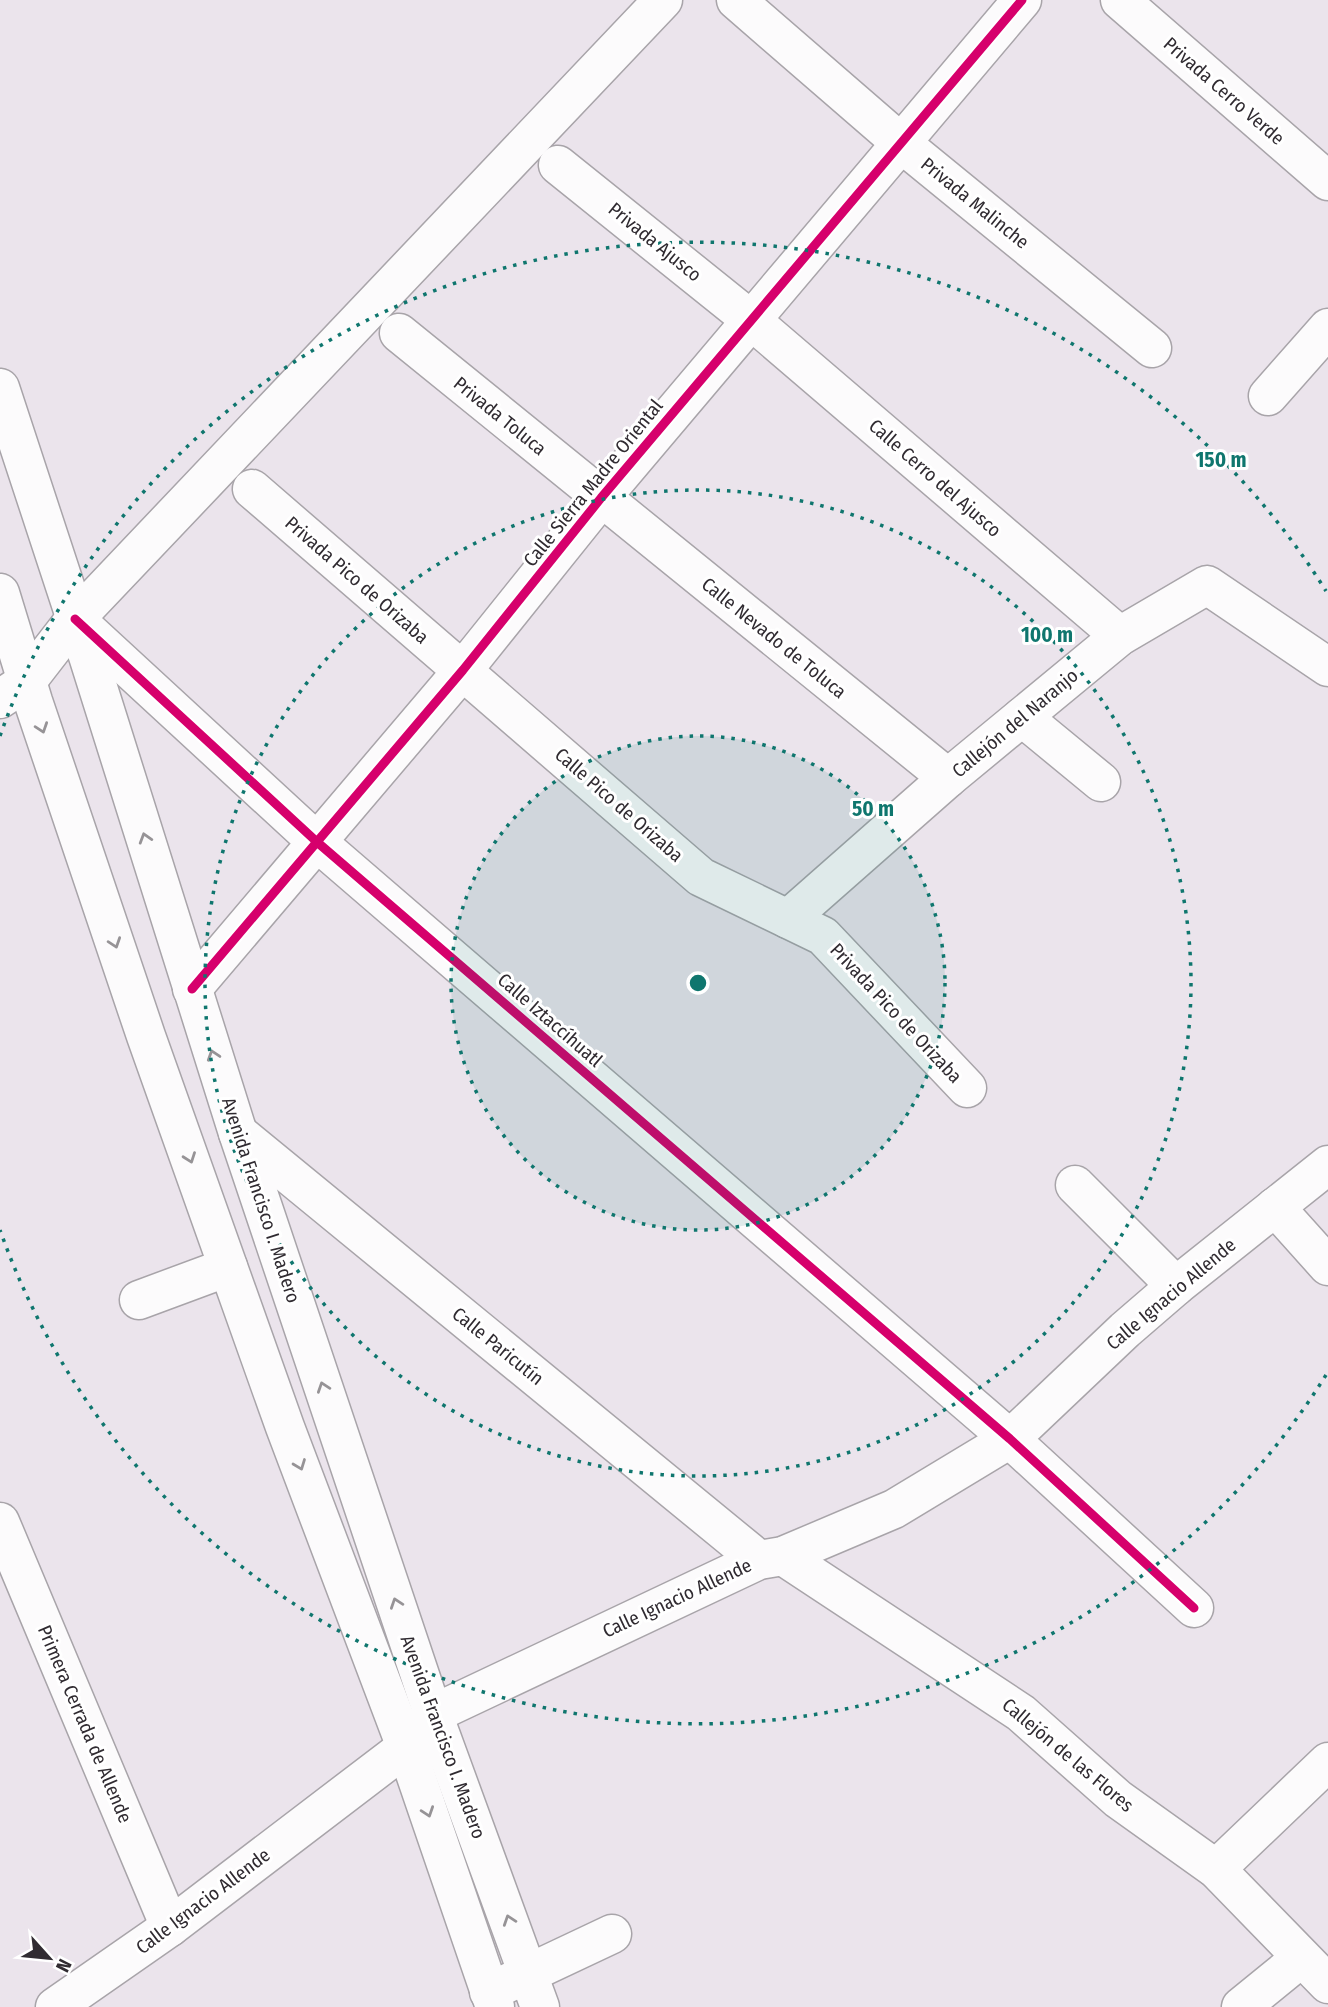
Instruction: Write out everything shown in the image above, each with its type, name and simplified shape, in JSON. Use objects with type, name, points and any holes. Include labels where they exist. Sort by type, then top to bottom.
[{"type":"street","points":[[14,690],[75,619],[663,0]]},
{"type":"street","name":"Privada Malinche","points":[[736,0],[901,143],[1152,348]]},
{"type":"street","name":"Calle Sierra Madre Oriental","points":[[192,989],[463,670],[601,498],[1022,0]]},
{"type":"street","name":"Privada Cerro Verde","points":[[1120,0],[1328,181]]},
{"type":"street","name":"Privada Ajusco","points":[[558,165],[751,320]]},
{"type":"street","name":"Calle Cerro del Ajusco","points":[[751,320],[1120,636]]},
{"type":"street","points":[[1268,396],[1328,328]]},
{"type":"street","name":"Privada Toluca","points":[[399,333],[601,498]]},
{"type":"street","name":"Avenida Francisco I. Madero","points":[[0,388],[238,1133],[433,1714],[534,1991]]},
{"type":"street","name":"Privada Pico de Orizaba","points":[[252,489],[463,670]]},
{"type":"street","name":"Calle Nevado de Toluca","points":[[601,498],[948,778]]},
{"type":"street","name":"Callejón del Naranjo","points":[[788,919],[948,778],[1120,636],[1207,585],[1328,667]]},
{"type":"street","name":"Avenida Francisco I. Madero","points":[[0,593],[14,690],[146,1036],[285,1427],[406,1747],[492,1999]]},
{"type":"street","name":"Calle Iztaccíhuatl","points":[[75,619],[317,842],[1010,1438],[1194,1608]]},
{"type":"street","name":"Calle Pico de Orizaba","points":[[463,670],[701,877],[788,919]]},
{"type":"street","points":[[1023,717],[1101,782]]},
{"type":"street","name":"Privada Pico de Orizaba","points":[[788,919],[823,936],[967,1088]]},
{"type":"street","name":"Calle Paricutín","points":[[238,1133],[771,1558]]},
{"type":"street","name":"Calle Ignacio Allende","points":[[55,2007],[170,1927],[406,1747],[433,1714],[771,1558],[894,1509],[1010,1438],[1176,1286],[1328,1165]]},
{"type":"street","points":[[1075,1185],[1176,1286]]},
{"type":"street","points":[[1275,1207],[1328,1266]]},
{"type":"street","points":[[139,1300],[228,1267]]},
{"type":"street","name":"Primera Cerrada de Allende","points":[[0,1522],[170,1927]]},
{"type":"street","name":"Callejón de las Flores","points":[[771,1558],[1021,1713],[1118,1799],[1216,1869],[1328,1984]]},
{"type":"street","points":[[1216,1869],[1328,1762]]},
{"type":"street","points":[[492,1999],[534,1991],[612,1934]]},
{"type":"street","points":[[1241,2007],[1301,1958]]},
{"type":"cycle path","points":[[192,989],[463,670],[601,498],[1022,0]]},
{"type":"cycle path","points":[[75,619],[317,842],[1010,1439],[1194,1608]]}]
